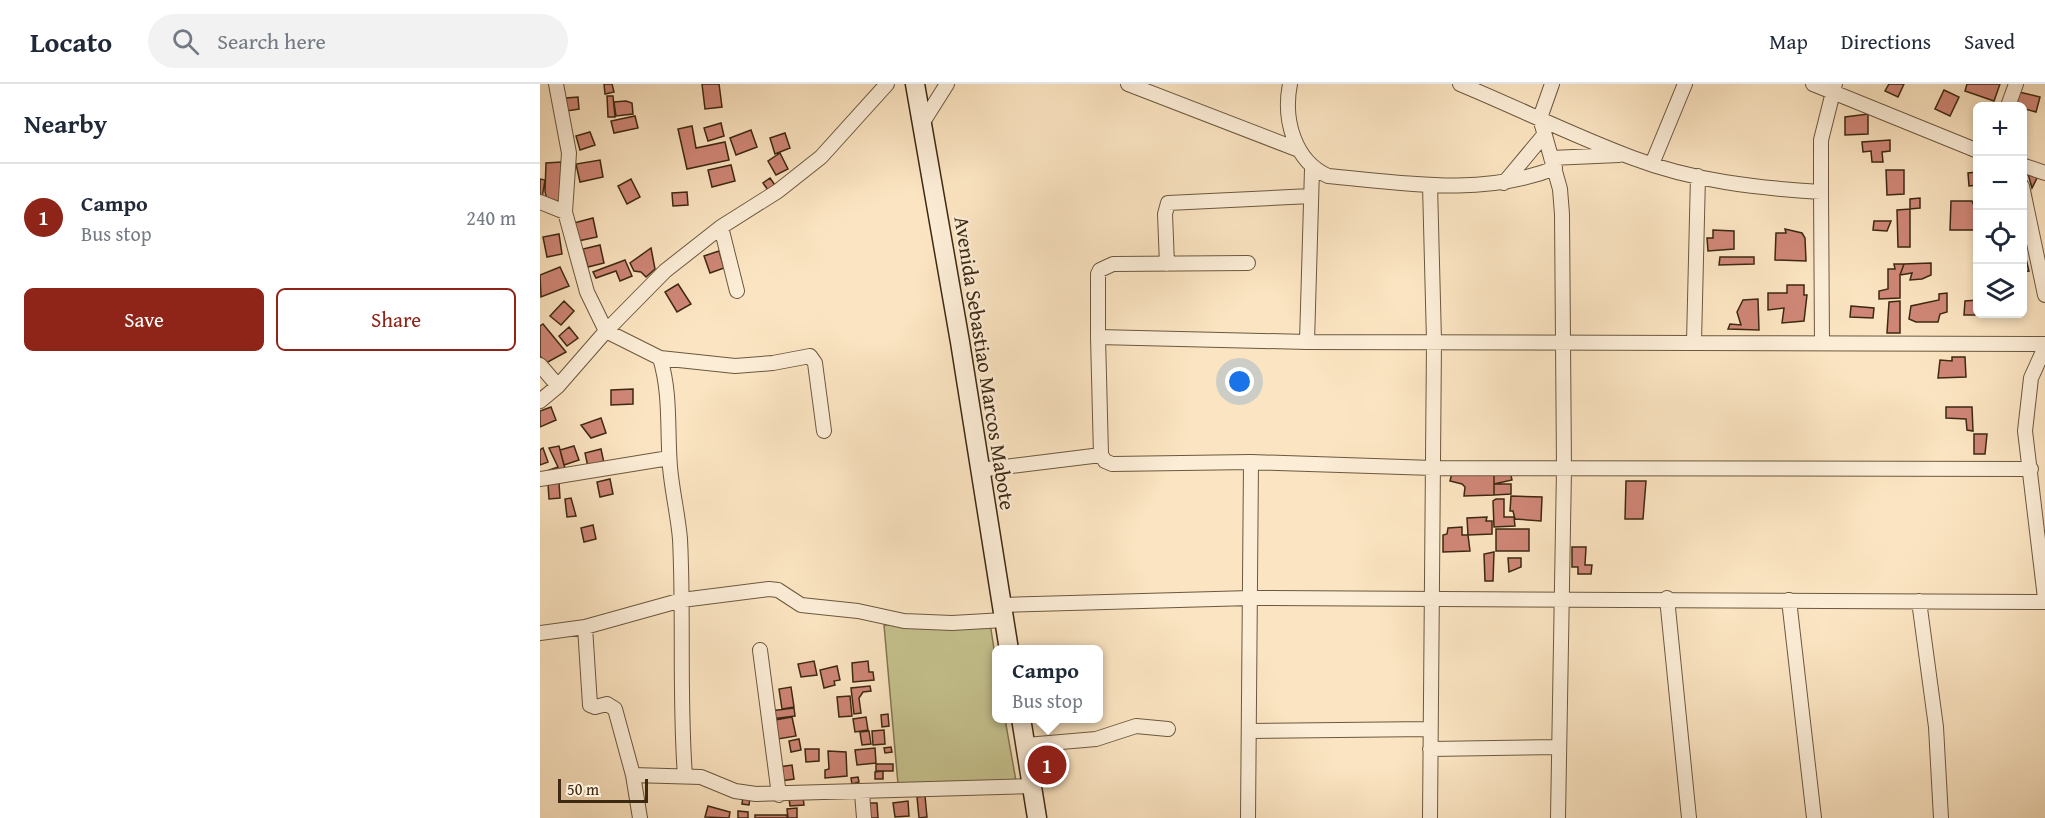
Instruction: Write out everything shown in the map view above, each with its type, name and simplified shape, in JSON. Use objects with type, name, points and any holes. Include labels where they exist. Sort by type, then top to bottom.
[{"type":"main road","name":"Avenida Sebastiao Marcos Mabote","points":[[915,84],[1008,645]]},
{"type":"main road","points":[[1022,723],[1037,818]]},
{"type":"street","points":[[556,84],[569,153],[565,212],[582,280],[606,331],[660,358],[735,366],[773,363],[810,356],[815,363],[824,431]]},
{"type":"street","points":[[540,401],[558,386],[606,331],[665,271],[721,227],[778,191],[821,157],[887,84]]},
{"type":"street","points":[[923,122],[947,84]]},
{"type":"street","points":[[1128,84],[1299,150]]},
{"type":"street","points":[[1290,84],[1287,101],[1289,119],[1299,150],[1312,170],[1307,342]]},
{"type":"street","points":[[1460,84],[1652,164],[1757,188],[1821,192]]},
{"type":"street","points":[[1552,84],[1540,118],[1553,163],[1562,214],[1564,469],[1558,818]]},
{"type":"street","points":[[1652,164],[1685,84]]},
{"type":"street","points":[[1813,84],[1834,88],[1973,149]]},
{"type":"street","points":[[2009,102],[2016,84]]},
{"type":"street","points":[[1822,342],[1821,140],[1834,88]]},
{"type":"street","points":[[1504,183],[1544,135]]},
{"type":"street","points":[[1312,170],[1328,176],[1430,185],[1504,183],[1533,177],[1553,163],[1624,154]]},
{"type":"street","points":[[2027,167],[2045,173]]},
{"type":"street","points":[[1694,342],[1698,176]]},
{"type":"street","points":[[1430,185],[1434,342],[1430,818]]},
{"type":"street","points":[[1167,264],[1165,214],[1168,203],[1311,196]]},
{"type":"street","points":[[540,202],[565,212]]},
{"type":"street","points":[[2027,210],[2045,296]]},
{"type":"street","points":[[721,227],[738,291]]},
{"type":"street","points":[[1248,263],[1113,264],[1100,270],[1098,338],[1101,456],[1105,461],[1112,464],[1251,462],[1432,468],[2031,469]]},
{"type":"street","points":[[540,633],[585,627],[682,600],[770,588],[778,590],[801,605],[858,611],[904,621],[952,623],[1002,613],[1251,598],[2045,600],[2025,431],[2026,401],[2031,378],[2045,346],[1822,342],[1307,342],[1098,338]]},
{"type":"street","points":[[660,358],[670,418],[669,458],[680,536],[681,711],[686,776]]},
{"type":"street","points":[[540,365],[558,386]]},
{"type":"street","points":[[979,470],[1101,456]]},
{"type":"street","points":[[540,479],[669,458]]},
{"type":"street","points":[[1248,818],[1251,462]]},
{"type":"street","points":[[1667,598],[1689,818]]},
{"type":"street","points":[[1789,600],[1814,818]]},
{"type":"street","points":[[1920,601],[1936,728],[1941,818]]},
{"type":"street","points":[[585,627],[590,705],[595,707],[607,704],[615,708],[633,775],[640,818]]},
{"type":"street","points":[[760,650],[779,795]]},
{"type":"street","points":[[1026,745],[1096,739],[1136,726],[1168,729]]},
{"type":"street","points":[[1249,731],[1429,729]]},
{"type":"street","points":[[1430,749],[1559,747]]},
{"type":"street","points":[[633,775],[686,776],[711,780],[735,791],[779,795],[1033,786]]},
{"type":"street","points":[[862,793],[864,818]]},
{"type":"shaded area","points":[[990,623],[993,645],[992,723],[1006,723],[1016,781],[898,784],[884,625]]},
{"type":"building","points":[[604,84],[612,84],[614,92],[605,94]]},
{"type":"building","points":[[702,84],[719,84],[722,107],[705,109]]},
{"type":"building","points":[[1889,84],[1904,84],[1898,97],[1885,91]]},
{"type":"building","points":[[1967,84],[2000,84],[1994,101],[1965,91]]},
{"type":"building","points":[[1944,90],[1959,97],[1950,116],[1935,109]]},
{"type":"building","points":[[2019,92],[2040,97],[2036,112],[2027,109],[2027,102],[2016,102]]},
{"type":"building","points":[[607,96],[613,96],[615,117],[608,117]]},
{"type":"building","points":[[578,97],[579,109],[567,111],[566,98]]},
{"type":"building","points":[[614,102],[632,103],[633,114],[616,116]]},
{"type":"building","points":[[1868,114],[1868,134],[1845,135],[1845,117]]},
{"type":"building","points":[[635,116],[638,128],[614,133],[611,121]]},
{"type":"building","points":[[721,123],[724,136],[708,141],[704,128]]},
{"type":"building","points":[[692,126],[696,148],[725,142],[729,160],[687,169],[678,129]]},
{"type":"building","points":[[751,130],[757,147],[736,155],[730,138]]},
{"type":"building","points":[[590,132],[595,145],[580,150],[576,136]]},
{"type":"building","points":[[785,133],[790,148],[775,154],[770,138]]},
{"type":"building","points":[[1890,140],[1890,151],[1882,152],[1883,162],[1872,162],[1871,151],[1863,152],[1862,142]]},
{"type":"building","points":[[780,153],[788,169],[776,175],[768,161]]},
{"type":"building","points":[[600,160],[603,177],[580,182],[576,164]]},
{"type":"building","points":[[561,162],[561,206],[548,203],[545,192],[546,163]]},
{"type":"building","points":[[731,165],[735,181],[712,187],[708,170]]},
{"type":"building","points":[[1886,170],[1904,170],[1904,194],[1887,195]]},
{"type":"building","points":[[1973,172],[1973,186],[1969,186],[1968,173]]},
{"type":"building","points":[[2028,174],[2038,176],[2032,188]]},
{"type":"building","points":[[770,178],[777,188],[770,193],[763,183]]},
{"type":"building","points":[[540,179],[545,180],[542,198],[540,198]]},
{"type":"building","points":[[631,179],[640,197],[627,204],[618,186]]},
{"type":"building","points":[[687,192],[688,205],[673,206],[672,193]]},
{"type":"building","points":[[1920,198],[1920,208],[1910,209],[1910,199]]},
{"type":"building","points":[[1951,201],[1972,201],[1973,230],[1950,230]]},
{"type":"building","points":[[1910,209],[1910,247],[1898,247],[1897,210]]},
{"type":"building","points":[[593,218],[597,237],[578,241],[574,223]]},
{"type":"building","points":[[1874,221],[1891,221],[1887,231],[1873,230]]},
{"type":"building","points":[[1785,229],[1802,233],[1805,238],[1806,261],[1775,260],[1776,233],[1786,233]]},
{"type":"building","points":[[1713,230],[1734,231],[1734,249],[1708,251],[1707,238],[1713,238]]},
{"type":"building","points":[[559,234],[562,254],[547,257],[543,237]]},
{"type":"building","points":[[600,245],[604,263],[588,267],[583,249]]},
{"type":"building","points":[[651,248],[655,269],[646,277],[641,272],[634,271],[630,263]]},
{"type":"building","points":[[719,251],[724,268],[710,273],[704,256]]},
{"type":"building","points":[[1720,257],[1754,257],[1754,264],[1719,265]]},
{"type":"building","points":[[625,260],[632,276],[620,281],[616,271],[596,278],[593,272]]},
{"type":"building","points":[[1931,263],[1931,275],[1922,279],[1910,280],[1912,273],[1900,275],[1904,264]]},
{"type":"building","points":[[1894,264],[1904,264],[1900,275],[1900,298],[1879,299],[1879,291],[1888,289],[1888,269],[1895,269]]},
{"type":"building","points":[[560,267],[569,286],[541,297],[540,275]]},
{"type":"building","points":[[678,284],[691,304],[677,312],[665,292]]},
{"type":"building","points":[[1787,285],[1804,285],[1804,295],[1807,295],[1804,321],[1782,323],[1784,308],[1768,310],[1768,293],[1787,293]]},
{"type":"building","points":[[1947,293],[1947,312],[1940,314],[1938,322],[1916,322],[1909,319],[1911,306],[1939,300],[1939,294]]},
{"type":"building","points":[[1758,299],[1759,330],[1728,329],[1730,324],[1741,325],[1737,312],[1743,300]]},
{"type":"building","points":[[1973,300],[1973,315],[1964,315],[1965,301]]},
{"type":"building","points":[[564,301],[574,311],[561,325],[550,316]]},
{"type":"building","points":[[1900,301],[1900,333],[1887,333],[1889,302]]},
{"type":"building","points":[[1851,306],[1874,308],[1873,318],[1850,317]]},
{"type":"building","points":[[543,324],[566,352],[546,363],[540,356],[540,326]]},
{"type":"building","points":[[569,327],[578,338],[567,346],[559,336]]},
{"type":"building","points":[[1952,357],[1965,357],[1966,377],[1938,378],[1940,360],[1952,361]]},
{"type":"building","points":[[633,389],[633,404],[611,405],[611,390]]},
{"type":"building","points":[[551,407],[556,420],[540,427],[540,411]]},
{"type":"building","points":[[1946,407],[1972,407],[1973,431],[1967,430],[1966,419],[1946,418]]},
{"type":"building","points":[[601,418],[606,433],[591,438],[581,425]]},
{"type":"building","points":[[1974,434],[1987,434],[1985,454],[1974,454]]},
{"type":"building","points":[[559,446],[566,472],[553,475],[549,470],[558,467],[549,448]]},
{"type":"building","points":[[574,446],[579,460],[564,465],[560,450]]},
{"type":"building","points":[[543,448],[548,462],[540,465],[540,450]]},
{"type":"building","points":[[601,449],[604,463],[588,467],[585,453]]},
{"type":"building","points":[[1494,471],[1510,471],[1512,480],[1494,484]]},
{"type":"building","points":[[1494,471],[1494,495],[1464,496],[1465,487],[1450,481],[1452,473]]},
{"type":"building","points":[[610,479],[613,494],[600,497],[597,482]]},
{"type":"building","points":[[1626,481],[1646,481],[1643,519],[1625,519]]},
{"type":"building","points":[[559,483],[560,498],[549,499],[548,484]]},
{"type":"building","points":[[1494,484],[1511,484],[1511,494],[1494,495]]},
{"type":"building","points":[[1511,496],[1542,497],[1541,521],[1515,519],[1513,511],[1510,511]]},
{"type":"building","points":[[571,498],[576,516],[567,517],[565,499]]},
{"type":"building","points":[[1504,499],[1504,517],[1514,517],[1515,526],[1494,527],[1493,501]]},
{"type":"building","points":[[1487,517],[1486,521],[1492,521],[1492,534],[1468,535],[1467,518]]},
{"type":"building","points":[[593,525],[596,539],[584,542],[581,528]]},
{"type":"building","points":[[1462,527],[1462,535],[1468,535],[1470,551],[1443,552],[1443,535],[1447,534],[1448,528]]},
{"type":"building","points":[[1496,529],[1529,529],[1529,551],[1496,551]]},
{"type":"building","points":[[1572,547],[1586,547],[1585,565],[1592,565],[1591,574],[1578,574],[1578,567],[1572,567]]},
{"type":"building","points":[[1494,552],[1493,581],[1485,581],[1484,554]]},
{"type":"building","points":[[1508,558],[1521,558],[1521,567],[1509,572]]},
{"type":"building","points":[[814,661],[817,675],[801,677],[798,664]]},
{"type":"building","points":[[868,661],[869,672],[873,672],[874,680],[853,682],[852,663]]},
{"type":"building","points":[[837,666],[840,680],[834,681],[835,685],[824,688],[820,670]]},
{"type":"building","points":[[870,686],[871,691],[863,692],[859,698],[861,713],[854,714],[851,688]]},
{"type":"building","points":[[791,687],[794,707],[782,709],[779,689]]},
{"type":"building","points":[[850,696],[852,716],[839,717],[837,697]]},
{"type":"building","points":[[794,708],[795,716],[771,719],[770,711]]},
{"type":"building","points":[[888,714],[889,726],[882,727],[881,715]]},
{"type":"building","points":[[792,717],[796,736],[778,739],[775,720]]},
{"type":"building","points":[[866,717],[868,730],[855,732],[853,719]]},
{"type":"building","points":[[884,730],[885,744],[873,745],[872,731]]},
{"type":"building","points":[[869,731],[871,744],[862,745],[860,732]]},
{"type":"building","points":[[799,739],[801,750],[791,752],[789,741]]},
{"type":"building","points":[[891,747],[892,752],[885,753],[884,748]]},
{"type":"building","points":[[875,748],[876,763],[857,765],[855,750]]},
{"type":"building","points":[[805,749],[819,749],[819,761],[806,762]]},
{"type":"building","points":[[828,751],[846,752],[847,776],[825,778],[825,770],[829,769]]},
{"type":"building","points":[[876,764],[893,764],[893,771],[876,771]]},
{"type":"building","points":[[792,765],[794,779],[781,781],[779,767]]},
{"type":"building","points":[[883,771],[883,779],[875,779],[875,772]]},
{"type":"building","points":[[858,777],[859,782],[852,784],[851,778]]},
{"type":"building","points":[[925,796],[927,817],[919,818],[917,797]]},
{"type":"building","points":[[743,797],[750,798],[749,805],[742,804]]},
{"type":"building","points":[[803,797],[804,805],[790,806],[789,798]]},
{"type":"building","points":[[908,801],[909,816],[895,817],[893,803]]},
{"type":"building","points":[[867,803],[877,803],[878,818],[868,818]]},
{"type":"building","points":[[708,806],[730,812],[729,818],[705,817]]},
{"type":"building","points":[[797,808],[797,818],[788,818],[787,809]]},
{"type":"building","points":[[738,811],[748,812],[748,818],[738,818]]},
{"type":"building","points":[[755,815],[787,815],[787,818],[755,818]]},
{"type":"place","name":"Campo","points":[[1047,765]]}]
